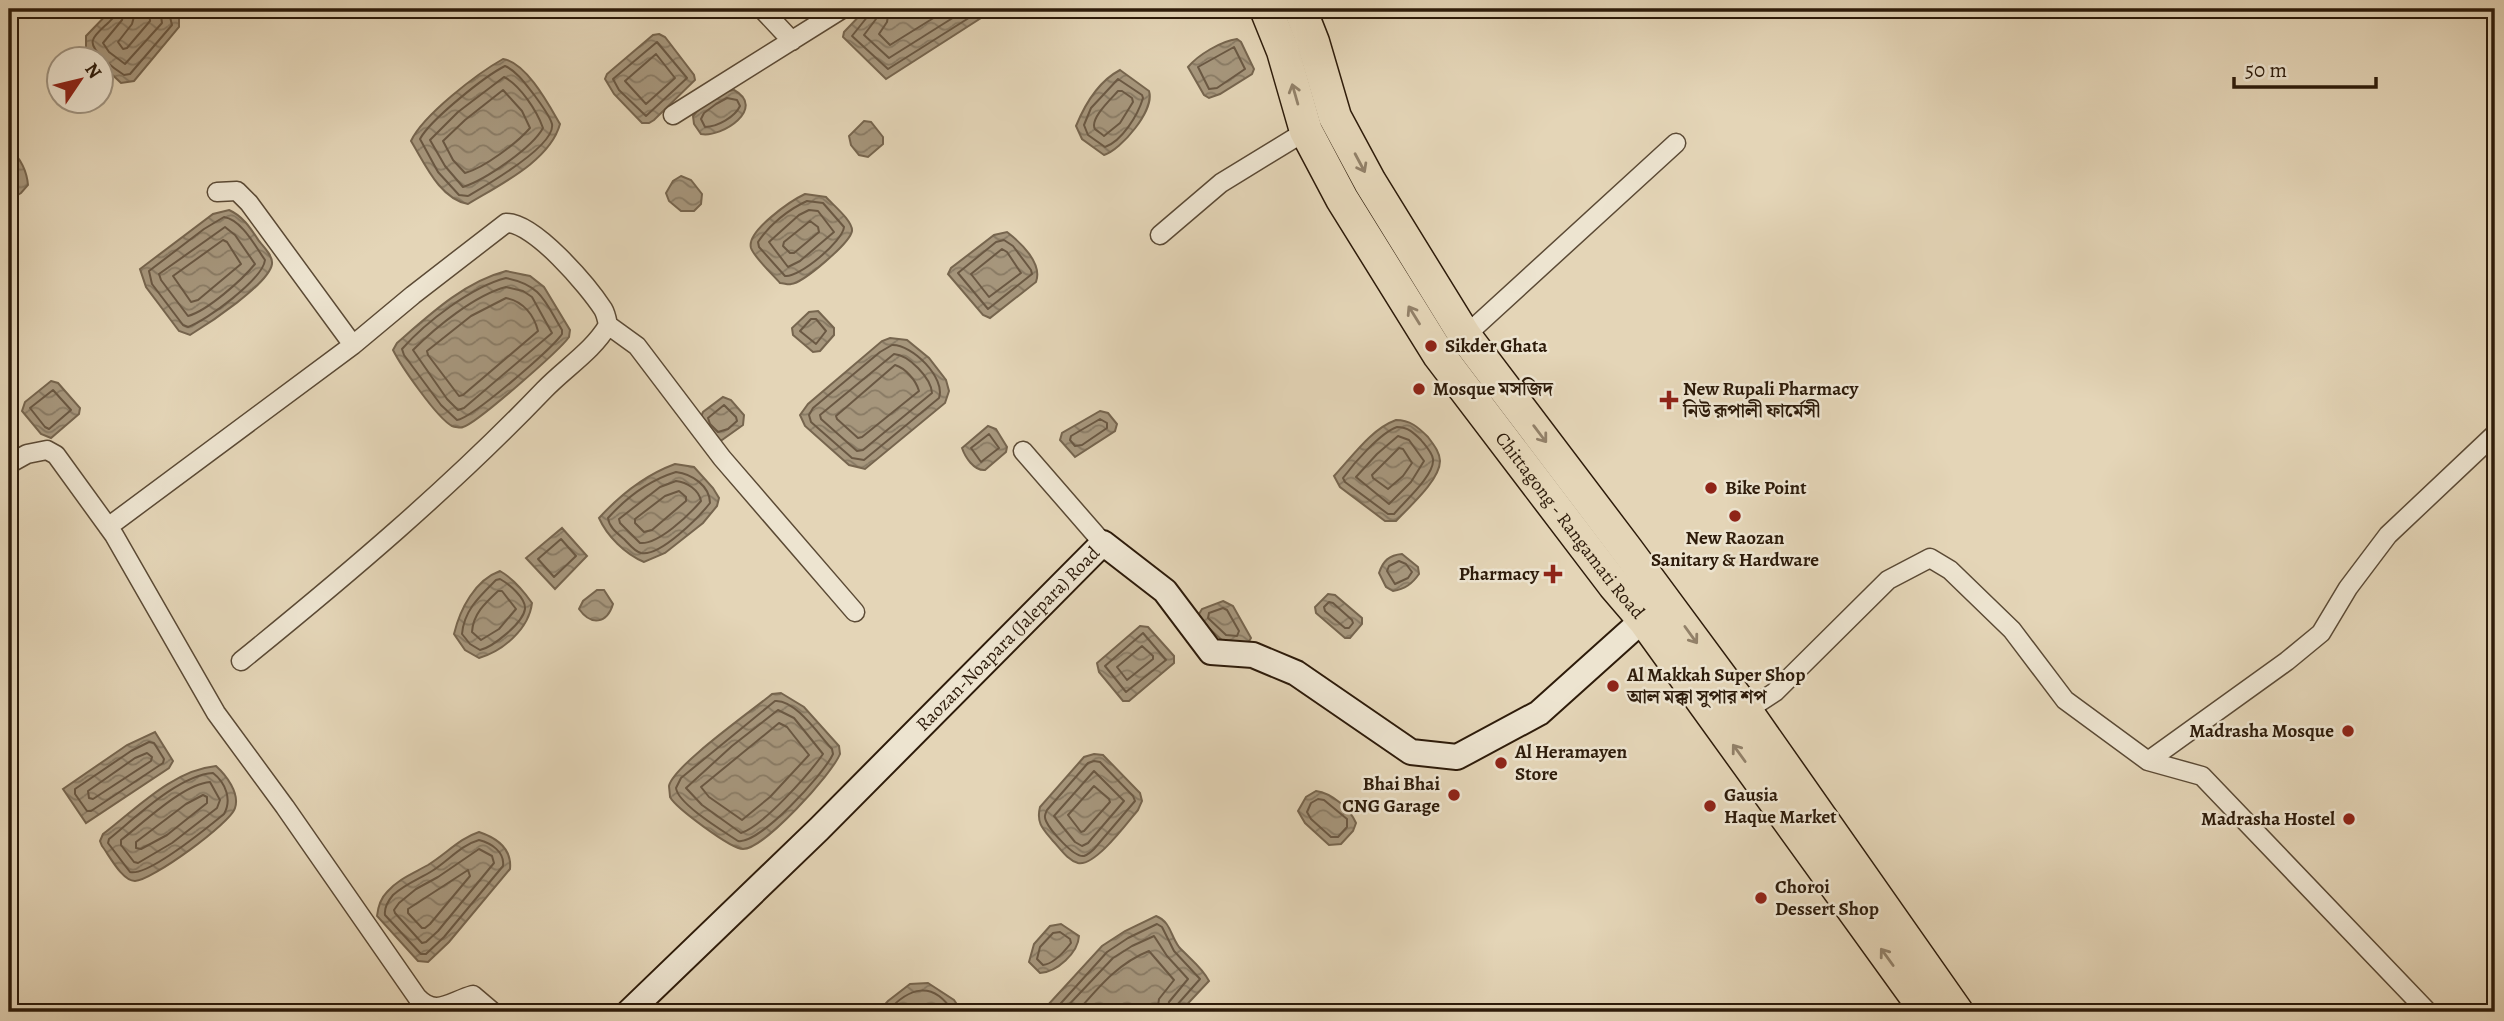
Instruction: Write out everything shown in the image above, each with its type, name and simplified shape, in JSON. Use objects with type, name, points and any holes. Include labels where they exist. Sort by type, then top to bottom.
[{"type":"highway","name":"Chittagong - Rangamati Road","points":[[1266,9],[1283,51],[1306,131],[1342,200],[1439,355],[1606,574],[1654,610],[1746,711],[1957,1012]]},
{"type":"highway","name":"Chittagong - Rangamati Road","points":[[1300,9],[1313,42],[1335,117],[1370,182],[1465,335],[1927,1012]]},
{"type":"main road","name":"Raozan-Noapara (Jalepara) Road","points":[[629,1012],[819,829],[1103,543],[1165,591],[1211,652],[1253,655],[1297,673],[1411,752],[1457,757],[1539,713],[1654,610]]},
{"type":"street","points":[[762,9],[792,41]]},
{"type":"street","points":[[673,115],[842,9]]},
{"type":"street","points":[[1160,235],[1221,183],[1306,131]]},
{"type":"street","points":[[1465,335],[1676,143]]},
{"type":"street","points":[[218,192],[237,191],[249,203],[353,345]]},
{"type":"street","points":[[108,527],[353,345],[412,295],[506,223],[516,223],[558,255],[605,312],[608,325],[637,346],[722,458],[855,612]]},
{"type":"street","points":[[241,662],[415,515],[602,336],[608,325]]},
{"type":"street","points":[[2148,761],[2287,661],[2321,633],[2348,588],[2388,534],[2495,434]]},
{"type":"street","points":[[9,464],[27,454],[47,450],[55,455],[108,527],[145,584],[216,713],[417,997],[425,1006],[436,1009],[473,995],[493,1012]]},
{"type":"street","points":[[1023,451],[1103,543]]},
{"type":"street","points":[[1746,711],[1775,692],[1888,580],[1930,558],[1950,570],[2012,630],[2065,700],[2148,761],[2202,776],[2428,1012]]},
{"type":"water","points":[[112,9],[173,9],[179,17],[179,27],[134,81],[121,83],[116,78],[116,46],[86,46],[86,36]]},
{"type":"water","points":[[866,9],[995,9],[886,79],[843,37],[844,32]]},
{"type":"water","points":[[653,35],[665,37],[695,80],[654,120],[642,123],[614,94],[605,79],[607,74]]},
{"type":"water","points":[[1237,39],[1254,69],[1252,74],[1209,98],[1204,95],[1188,67],[1210,49]]},
{"type":"water","points":[[503,59],[512,62],[528,76],[560,124],[546,149],[535,161],[468,204],[458,201],[441,188],[411,141],[439,107],[466,84]]},
{"type":"water","points":[[1120,70],[1149,91],[1149,99],[1142,118],[1127,138],[1104,155],[1082,139],[1076,126],[1094,94],[1106,80]]},
{"type":"water","points":[[734,90],[743,97],[746,105],[744,113],[729,127],[710,134],[701,134],[694,124],[693,116],[712,99]]},
{"type":"water","points":[[864,121],[871,122],[883,137],[883,144],[868,157],[859,155],[851,145],[849,136]]},
{"type":"water","points":[[9,151],[23,165],[28,185],[9,200]]},
{"type":"water","points":[[681,176],[691,180],[702,194],[701,204],[694,211],[681,211],[669,201],[666,193],[673,181]]},
{"type":"water","points":[[805,194],[826,197],[846,218],[852,231],[835,253],[815,270],[797,282],[780,283],[753,252],[751,241],[771,217]]},
{"type":"water","points":[[229,210],[250,228],[270,255],[272,264],[260,282],[249,292],[190,335],[179,331],[146,287],[140,269],[213,214]]},
{"type":"water","points":[[1007,232],[1024,247],[1033,260],[1036,282],[990,318],[983,315],[948,274],[951,268],[994,235]]},
{"type":"water","points":[[506,271],[530,276],[544,287],[570,330],[569,337],[484,414],[463,427],[453,426],[429,403],[393,350],[397,343],[422,321],[461,291]]},
{"type":"water","points":[[818,311],[834,328],[834,335],[820,351],[813,352],[793,335],[792,328],[809,312]]},
{"type":"water","points":[[890,338],[907,340],[929,358],[946,380],[949,391],[945,403],[865,469],[849,465],[805,426],[800,415],[808,404],[882,341]]},
{"type":"water","points":[[51,381],[58,383],[80,408],[79,414],[51,438],[41,434],[22,411],[25,402]]},
{"type":"water","points":[[723,397],[731,400],[744,415],[743,425],[722,440],[713,439],[700,419],[703,412]]},
{"type":"water","points":[[1100,411],[1108,413],[1117,424],[1115,431],[1075,457],[1060,440],[1062,433]]},
{"type":"water","points":[[1396,420],[1410,423],[1424,433],[1436,448],[1440,461],[1430,485],[1416,501],[1396,521],[1385,521],[1340,487],[1334,476],[1370,437]]},
{"type":"water","points":[[988,426],[996,429],[1007,447],[1006,452],[985,470],[981,470],[970,463],[962,448]]},
{"type":"water","points":[[675,464],[694,467],[719,498],[717,506],[703,523],[665,553],[644,562],[617,544],[599,518],[634,486]]},
{"type":"water","points":[[562,528],[587,556],[555,589],[526,558]]},
{"type":"water","points":[[1402,554],[1418,567],[1419,574],[1408,586],[1393,591],[1386,587],[1379,573],[1387,559]]},
{"type":"water","points":[[500,571],[514,581],[529,598],[532,603],[530,613],[513,638],[497,650],[479,658],[465,650],[454,634],[470,596],[483,581]]},
{"type":"water","points":[[597,590],[604,590],[613,604],[607,616],[593,620],[579,609],[583,601]]},
{"type":"water","points":[[1328,594],[1335,595],[1362,618],[1362,624],[1350,638],[1345,638],[1316,613],[1315,607]]},
{"type":"water","points":[[1223,601],[1233,606],[1251,638],[1248,643],[1224,642],[1200,620],[1202,609]]},
{"type":"water","points":[[1140,626],[1148,627],[1174,656],[1174,663],[1129,701],[1123,701],[1099,672],[1097,663]]},
{"type":"water","points":[[781,693],[804,707],[839,746],[840,754],[824,777],[781,824],[753,846],[743,849],[716,835],[682,810],[670,797],[669,786],[684,765],[715,738],[772,694]]},
{"type":"water","points":[[155,732],[173,761],[169,768],[86,823],[63,789],[127,745]]},
{"type":"water","points":[[1103,755],[1140,793],[1142,801],[1119,834],[1102,851],[1085,862],[1078,863],[1067,857],[1046,833],[1041,826],[1039,813],[1040,807],[1084,757]]},
{"type":"water","points":[[216,766],[228,779],[236,796],[235,808],[230,815],[206,838],[157,872],[135,881],[125,877],[102,846],[100,841],[103,834],[170,783],[200,769]]},
{"type":"water","points":[[1316,791],[1340,803],[1356,823],[1353,831],[1341,844],[1329,845],[1305,823],[1298,811],[1306,797]]},
{"type":"water","points":[[479,832],[502,845],[509,856],[510,869],[449,942],[428,962],[418,961],[377,916],[381,900],[391,887],[401,880]]},
{"type":"water","points":[[1156,916],[1165,922],[1179,947],[1209,981],[1180,1012],[1046,1012],[1047,1006],[1102,946]]},
{"type":"water","points":[[1061,924],[1079,936],[1075,949],[1060,965],[1040,973],[1029,962],[1034,944],[1050,926]]},
{"type":"water","points":[[928,983],[954,1000],[962,1012],[878,1012],[910,984]]},
{"type":"place","name":"Sikder Ghata","points":[[1431,346]]},
{"type":"place","name":"Mosque মসজিদ","points":[[1419,389]]},
{"type":"place","name":"New Rupali Pharmacy নিউ রূপালী ফার্মেসী","points":[[1669,400]]},
{"type":"place","name":"Bike Point","points":[[1711,488]]},
{"type":"place","name":"New Raozan Sanitary & Hardware","points":[[1735,516]]},
{"type":"place","name":"Pharmacy","points":[[1553,574]]},
{"type":"place","name":"Al Makkah Super Shop আল মক্কা সুপার শপ","points":[[1613,686]]},
{"type":"place","name":"Madrasha Mosque","points":[[2348,731]]},
{"type":"place","name":"Al Heramayen Store","points":[[1501,763]]},
{"type":"place","name":"Bhai Bhai CNG Garage","points":[[1454,795]]},
{"type":"place","name":"Gausia Haque Market","points":[[1710,806]]},
{"type":"place","name":"Madrasha Hostel","points":[[2349,819]]},
{"type":"place","name":"Choroi Dessert Shop","points":[[1761,898]]}]
